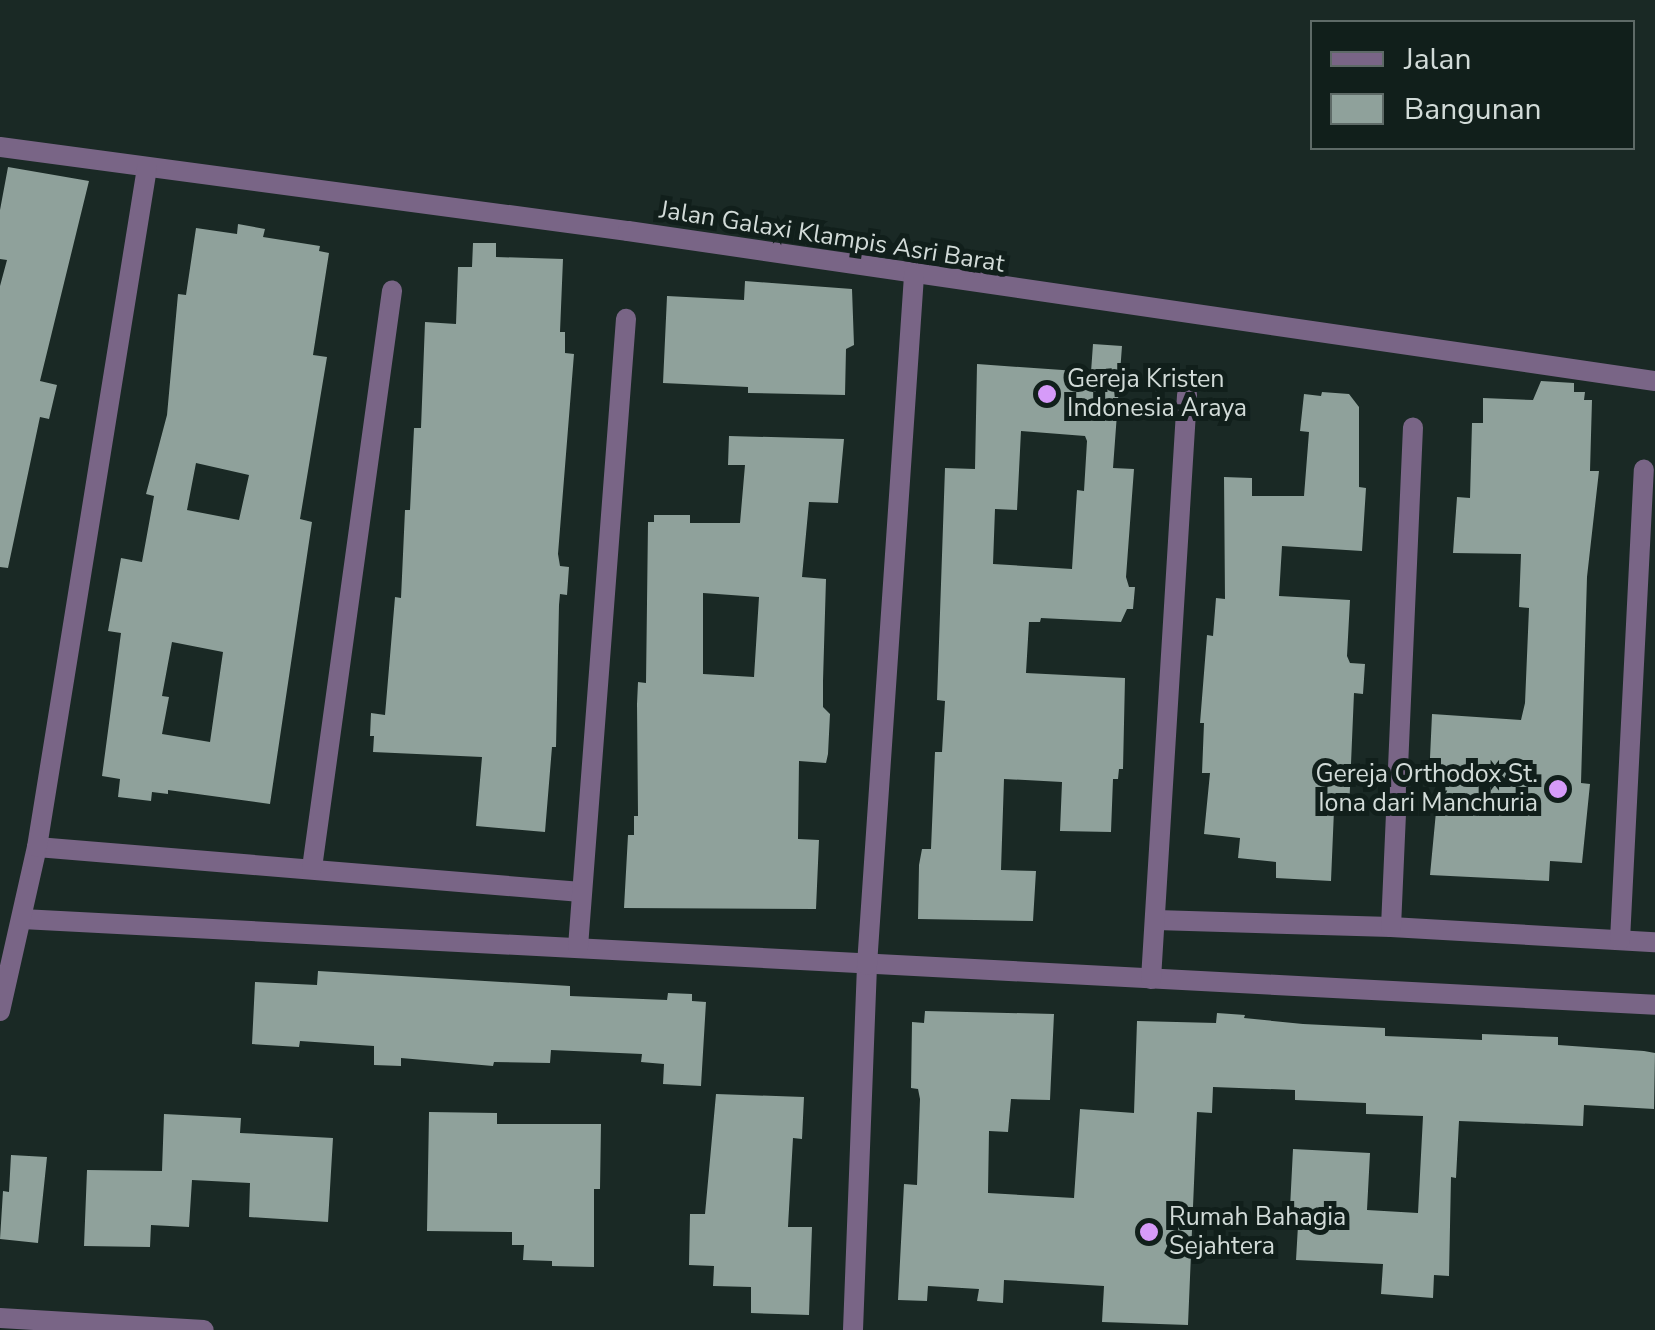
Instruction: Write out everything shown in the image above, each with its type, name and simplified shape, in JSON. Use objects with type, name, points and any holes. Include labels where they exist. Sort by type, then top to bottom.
[{"type":"street","name":"Jalan Galaxi Klampis Asri Barat","points":[[0,147],[628,231],[1655,382]]},
{"type":"street","points":[[0,1012],[37,846],[147,168]]},
{"type":"street","points":[[853,1330],[867,964],[914,274]]},
{"type":"street","points":[[312,868],[392,291]]},
{"type":"street","points":[[578,947],[626,319]]},
{"type":"street","points":[[1151,979],[1186,395]]},
{"type":"street","points":[[1391,926],[1413,427]]},
{"type":"street","points":[[1620,940],[1644,470]]},
{"type":"street","points":[[37,846],[581,892]]},
{"type":"street","points":[[22,920],[1655,1005]]},
{"type":"street","points":[[1156,920],[1391,926],[1655,942]]},
{"type":"street","points":[[0,1318],[204,1330]]},
{"type":"building","points":[[8,167],[89,181],[40,381],[57,385],[49,419],[40,417],[8,568],[0,567],[0,286],[7,260],[0,259],[0,210]]},
{"type":"building","points":[[238,224],[265,229],[263,237],[320,246],[319,251],[329,253],[313,355],[327,357],[300,519],[312,522],[270,804],[168,790],[168,794],[152,792],[151,801],[118,797],[120,779],[102,776],[121,633],[108,631],[121,558],[142,562],[154,496],[146,494],[167,415],[178,294],[186,295],[196,228],[237,234]],"holes":[[[196,463],[249,475],[239,520],[187,510]],[[172,642],[223,652],[210,742],[162,734],[169,697],[162,696]]]},
{"type":"building","points":[[473,243],[496,243],[496,257],[563,259],[560,332],[565,332],[565,353],[574,354],[558,554],[560,566],[569,567],[567,595],[560,594],[559,605],[556,747],[552,747],[545,832],[476,826],[482,757],[373,752],[374,736],[370,736],[371,713],[385,715],[395,597],[401,598],[414,428],[421,428],[425,322],[456,324],[458,267],[472,267]]},
{"type":"building","points":[[745,281],[852,289],[854,345],[846,349],[845,395],[748,393],[748,387],[663,383],[667,296],[744,300]]},
{"type":"building","points":[[1093,344],[1122,346],[1113,468],[1134,469],[1126,577],[1129,587],[1135,587],[1133,609],[1127,609],[1121,622],[1041,618],[1040,622],[1029,622],[1026,673],[1125,678],[1123,769],[1119,769],[1118,779],[1113,779],[1111,832],[1060,831],[1062,782],[1004,779],[1001,870],[1036,871],[1033,921],[918,919],[919,865],[922,849],[931,849],[935,752],[942,752],[945,701],[937,700],[945,468],[975,469],[977,364],[1091,372]],"holes":[[[1021,431],[1085,436],[1084,491],[1077,490],[1072,569],[993,564],[995,509],[1017,510]]]},
{"type":"building","points":[[1541,381],[1574,383],[1574,392],[1585,392],[1584,400],[1592,400],[1590,471],[1599,471],[1587,577],[1581,783],[1590,784],[1582,863],[1550,861],[1549,881],[1430,875],[1441,759],[1430,758],[1432,714],[1521,720],[1525,703],[1529,608],[1519,607],[1521,554],[1453,553],[1457,497],[1470,498],[1472,423],[1483,423],[1483,398],[1533,400]]},
{"type":"building","points":[[1322,392],[1349,394],[1359,407],[1359,487],[1366,488],[1362,551],[1282,546],[1279,596],[1350,600],[1347,656],[1350,663],[1365,664],[1363,694],[1354,693],[1349,811],[1334,810],[1331,881],[1276,878],[1276,862],[1238,858],[1240,838],[1204,834],[1210,773],[1202,773],[1204,723],[1200,723],[1207,635],[1213,636],[1216,598],[1225,599],[1224,477],[1252,478],[1252,496],[1304,496],[1309,432],[1300,431],[1304,394],[1321,396]]},
{"type":"building","points":[[729,436],[844,439],[838,503],[809,502],[802,577],[826,579],[823,707],[830,714],[828,754],[826,763],[799,761],[798,839],[819,840],[816,909],[624,908],[628,835],[634,835],[634,816],[638,816],[637,704],[638,682],[646,683],[648,522],[654,522],[654,515],[690,515],[690,523],[740,523],[745,465],[728,465]],"holes":[[[703,593],[759,597],[754,677],[703,674]]]},
{"type":"building","points":[[318,971],[570,986],[570,996],[667,1000],[668,993],[692,994],[692,1001],[706,1002],[701,1086],[663,1084],[664,1064],[641,1062],[642,1054],[551,1050],[550,1063],[494,1062],[493,1066],[401,1058],[401,1066],[374,1065],[374,1046],[300,1041],[299,1047],[252,1044],[255,982],[317,985]]},
{"type":"building","points":[[925,1011],[1054,1014],[1050,1100],[1011,1099],[1008,1132],[989,1131],[988,1193],[1074,1198],[1080,1109],[1134,1113],[1137,1021],[1216,1023],[1217,1013],[1303,1024],[1385,1028],[1385,1036],[1482,1040],[1482,1034],[1558,1037],[1558,1045],[1644,1051],[1655,1053],[1654,1109],[1584,1105],[1583,1126],[1459,1121],[1456,1178],[1451,1177],[1449,1276],[1434,1275],[1433,1298],[1381,1294],[1383,1264],[1296,1260],[1299,1208],[1290,1208],[1293,1149],[1370,1153],[1367,1210],[1418,1213],[1423,1116],[1366,1114],[1366,1103],[1295,1100],[1295,1090],[1213,1087],[1212,1113],[1197,1112],[1188,1325],[1102,1322],[1104,1286],[1004,1280],[1003,1303],[977,1301],[979,1289],[928,1286],[927,1301],[898,1300],[904,1184],[917,1185],[920,1099],[918,1089],[911,1088],[912,1022],[924,1023]]},
{"type":"building","points":[[716,1094],[804,1097],[802,1139],[793,1138],[788,1227],[812,1227],[809,1315],[751,1313],[751,1287],[713,1286],[714,1266],[689,1265],[690,1214],[705,1214]]},
{"type":"building","points":[[429,1112],[497,1113],[497,1124],[601,1124],[600,1189],[594,1189],[594,1267],[552,1266],[552,1261],[523,1260],[524,1245],[512,1245],[512,1232],[427,1231]]},
{"type":"building","points":[[164,1114],[241,1118],[240,1133],[333,1138],[328,1222],[249,1217],[250,1183],[192,1180],[189,1227],[151,1225],[150,1247],[84,1246],[87,1170],[162,1171]]},
{"type":"building","points":[[11,1155],[47,1157],[38,1243],[0,1239],[3,1191],[9,1192]]},
{"type":"place","name":"Gereja Kristen Indonesia Araya","points":[[1047,394]]},
{"type":"place","name":"Gereja Orthodox St. Iona dari Manchuria","points":[[1558,789]]},
{"type":"place","name":"Rumah Bahagia Sejahtera","points":[[1149,1232]]}]
